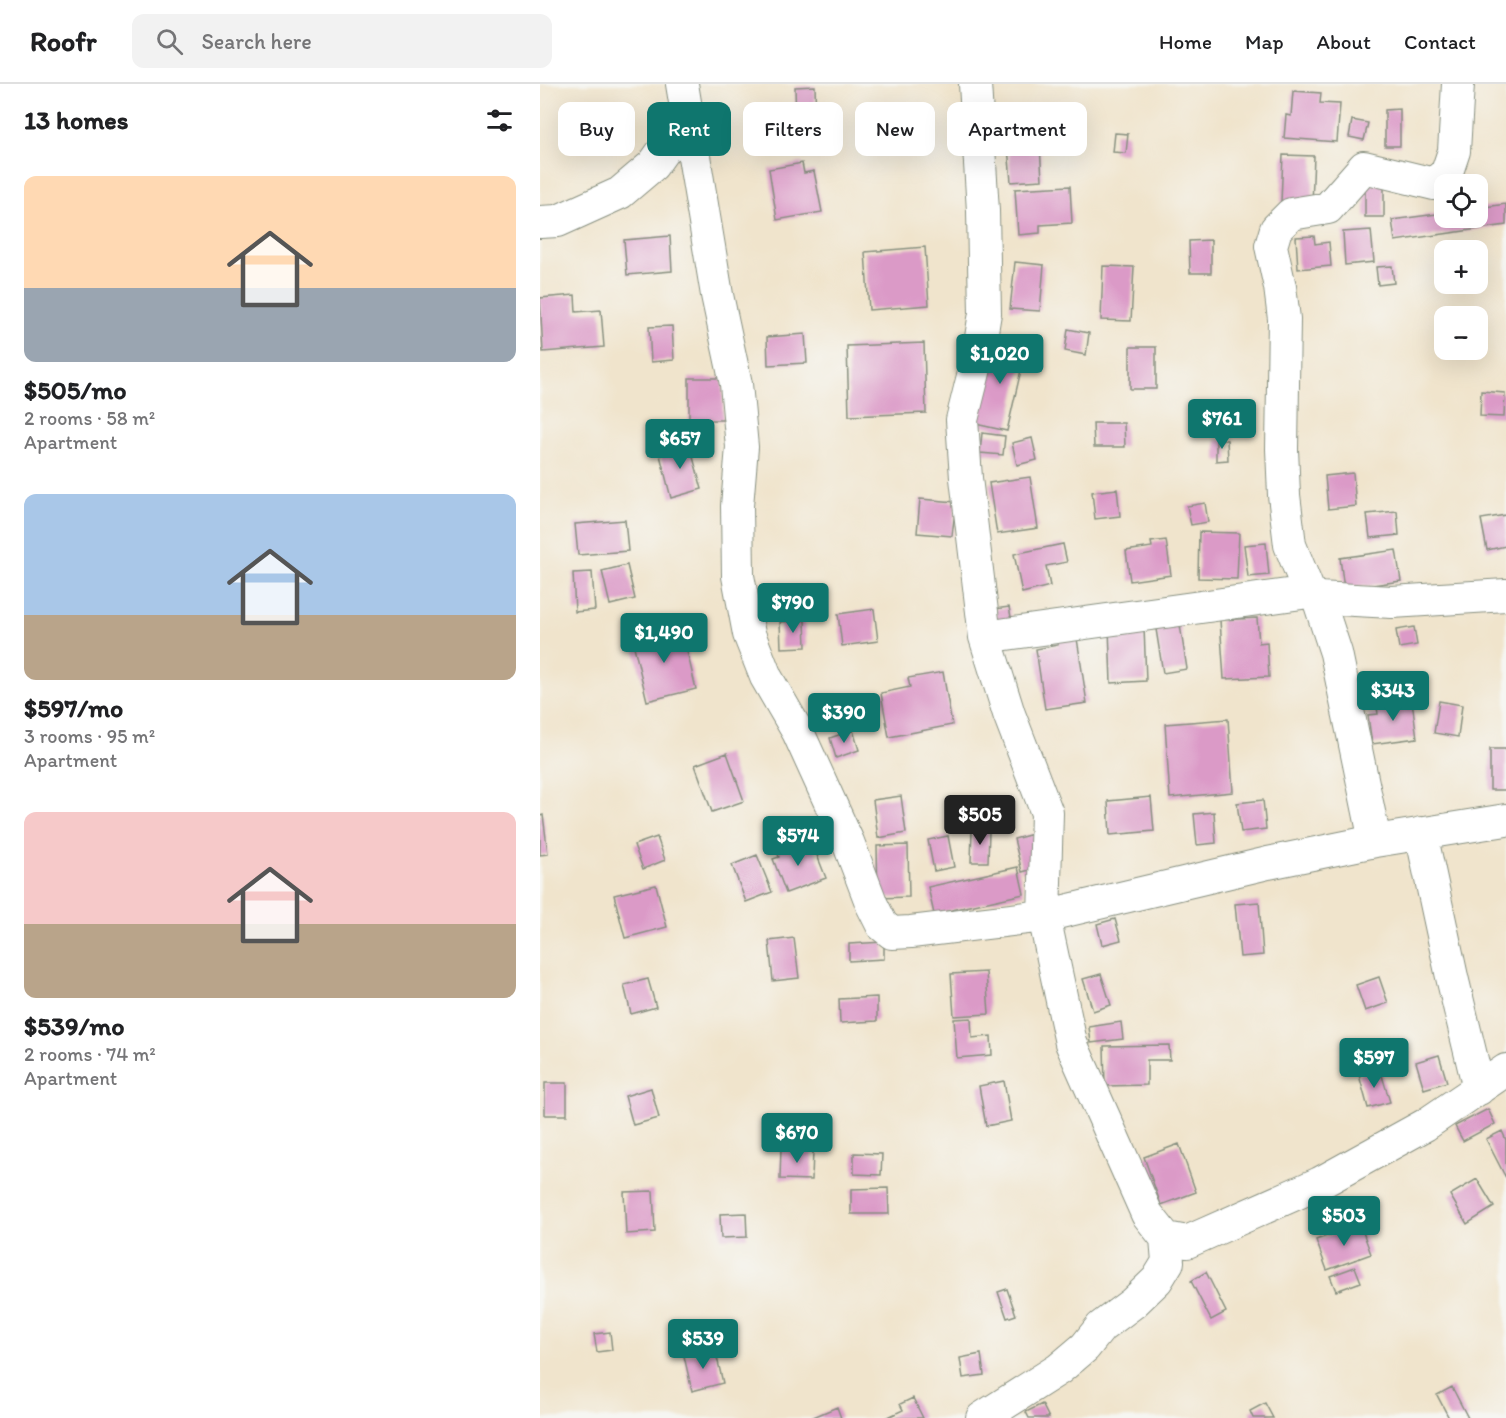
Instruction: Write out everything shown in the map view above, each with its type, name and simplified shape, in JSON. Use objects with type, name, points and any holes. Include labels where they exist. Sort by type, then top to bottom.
[{"type":"street","points":[[682,84],[685,102]]},
{"type":"street","points":[[975,84],[983,211],[984,313],[978,356],[962,420],[966,478],[985,637],[1009,714],[1047,813],[1044,916],[1071,1042],[1148,1214],[1166,1238],[1168,1262],[1157,1280],[1133,1303],[1101,1327],[1085,1347],[1059,1369],[982,1418]]},
{"type":"street","points":[[1375,841],[1336,653],[1290,545],[1284,495],[1282,449],[1284,319],[1271,246],[1276,229],[1291,214],[1328,208],[1364,167],[1434,183],[1447,172],[1454,151],[1458,84]]},
{"type":"street","points":[[540,222],[558,220],[620,193],[653,165],[659,156]]},
{"type":"street","points":[[694,156],[717,295],[736,384],[742,447],[737,506],[738,576],[749,634],[766,677],[798,732],[882,925],[892,933],[911,933],[1044,916],[1268,863],[1375,841],[1506,820]]},
{"type":"street","points":[[985,637],[1313,595],[1392,602],[1506,595]]},
{"type":"street","points":[[1421,833],[1479,1089]]},
{"type":"street","points":[[1166,1238],[1187,1242],[1320,1183],[1425,1125],[1506,1070]]},
{"type":"building","points":[[815,86],[815,102],[795,102],[795,87]]},
{"type":"building","points":[[1293,91],[1321,93],[1320,103],[1340,104],[1337,142],[1284,138],[1286,115],[1291,116]]},
{"type":"building","points":[[1400,109],[1400,146],[1385,146],[1385,110]]},
{"type":"building","points":[[1352,120],[1368,123],[1364,140],[1349,137]]},
{"type":"building","points":[[1115,133],[1128,134],[1126,153],[1113,152]]},
{"type":"building","points":[[1283,155],[1314,156],[1312,204],[1281,202]]},
{"type":"building","points":[[1009,156],[1041,156],[1042,180],[1011,182]]},
{"type":"building","points":[[802,163],[804,173],[814,171],[822,212],[777,220],[769,169]]},
{"type":"building","points":[[1365,184],[1384,184],[1384,217],[1365,217]]},
{"type":"building","points":[[1070,186],[1072,223],[1040,225],[1040,233],[1018,235],[1015,189]]},
{"type":"building","points":[[1506,204],[1506,225],[1488,228],[1488,207]]},
{"type":"building","points":[[1434,214],[1434,228],[1485,228],[1395,241],[1392,220]]},
{"type":"building","points":[[1371,230],[1374,262],[1345,265],[1343,232]]},
{"type":"building","points":[[670,236],[672,271],[627,275],[624,240]]},
{"type":"building","points":[[1314,236],[1315,244],[1329,242],[1331,266],[1298,269],[1296,237]]},
{"type":"building","points":[[1211,240],[1211,273],[1190,273],[1189,241]]},
{"type":"building","points":[[925,247],[929,305],[869,310],[865,252]]},
{"type":"building","points":[[1015,262],[1044,265],[1040,311],[1010,309]]},
{"type":"building","points":[[1103,266],[1134,267],[1131,321],[1101,320]]},
{"type":"building","points":[[1392,266],[1394,283],[1378,285],[1376,267]]},
{"type":"building","points":[[575,295],[576,312],[601,310],[604,347],[543,352],[540,298]]},
{"type":"building","points":[[672,326],[674,360],[651,362],[649,327]]},
{"type":"building","points":[[1068,329],[1089,333],[1086,355],[1065,351]]},
{"type":"building","points":[[805,334],[807,363],[768,365],[767,337]]},
{"type":"building","points":[[996,337],[1027,344],[1007,431],[971,423]]},
{"type":"building","points":[[924,343],[926,413],[849,416],[847,346]]},
{"type":"building","points":[[1130,347],[1156,347],[1156,389],[1130,389]]},
{"type":"building","points":[[689,378],[723,378],[723,420],[689,420]]},
{"type":"building","points":[[1481,391],[1505,393],[1504,417],[1480,416]]},
{"type":"building","points":[[1093,423],[1124,423],[1125,447],[1094,447]]},
{"type":"building","points":[[982,433],[1005,436],[1003,455],[980,453]]},
{"type":"building","points":[[1032,438],[1037,460],[1017,465],[1012,443]]},
{"type":"building","points":[[1216,440],[1227,440],[1228,460],[1216,461]]},
{"type":"building","points":[[689,443],[702,489],[671,498],[659,451]]},
{"type":"building","points":[[1353,473],[1356,506],[1328,509],[1325,476]]},
{"type":"building","points":[[1030,477],[1038,528],[997,534],[989,483]]},
{"type":"building","points":[[1117,489],[1120,516],[1095,519],[1092,492]]},
{"type":"building","points":[[920,499],[956,502],[952,536],[917,533]]},
{"type":"building","points":[[1205,503],[1208,522],[1191,525],[1187,506]]},
{"type":"building","points":[[1397,511],[1399,535],[1370,538],[1367,514]]},
{"type":"building","points":[[1506,515],[1506,546],[1487,550],[1481,519]]},
{"type":"building","points":[[625,520],[628,551],[578,555],[575,524]]},
{"type":"building","points":[[1199,532],[1239,533],[1237,579],[1198,578]]},
{"type":"building","points":[[1166,540],[1171,575],[1130,581],[1126,551],[1152,547],[1151,542]]},
{"type":"building","points":[[1266,543],[1269,575],[1248,577],[1244,545]]},
{"type":"building","points":[[1063,544],[1067,562],[1046,566],[1050,586],[1022,593],[1014,554]]},
{"type":"building","points":[[1396,550],[1401,581],[1344,589],[1340,558]]},
{"type":"building","points":[[627,565],[635,599],[610,605],[602,571]]},
{"type":"building","points":[[592,572],[595,610],[575,612],[573,573]]},
{"type":"building","points":[[1009,607],[1012,622],[998,625],[995,609]]},
{"type":"building","points":[[874,609],[878,641],[842,646],[838,614]]},
{"type":"building","points":[[1257,618],[1259,643],[1267,642],[1269,677],[1224,679],[1220,620]]},
{"type":"building","points":[[805,620],[806,647],[781,648],[780,622]]},
{"type":"building","points":[[1180,625],[1187,669],[1163,673],[1156,629]]},
{"type":"building","points":[[681,626],[696,689],[647,701],[632,638]]},
{"type":"building","points":[[1144,627],[1146,681],[1111,683],[1109,628]]},
{"type":"building","points":[[1414,627],[1417,645],[1399,648],[1396,630]]},
{"type":"building","points":[[1076,632],[1087,703],[1045,709],[1036,649],[1058,645],[1057,634]]},
{"type":"building","points":[[943,672],[952,725],[889,737],[881,693],[910,687],[908,678]]},
{"type":"building","points":[[1396,697],[1397,703],[1412,701],[1417,738],[1372,744],[1368,715],[1378,714],[1376,700]]},
{"type":"building","points":[[1439,701],[1462,705],[1458,737],[1434,733]]},
{"type":"building","points":[[1228,719],[1233,792],[1170,798],[1165,724]]},
{"type":"building","points":[[853,730],[859,750],[836,758],[830,738]]},
{"type":"building","points":[[1490,749],[1506,749],[1506,790],[1490,790]]},
{"type":"building","points":[[727,753],[744,801],[712,812],[695,765]]},
{"type":"building","points":[[901,796],[906,833],[878,838],[873,800]]},
{"type":"building","points":[[1151,797],[1154,831],[1110,835],[1108,801]]},
{"type":"building","points":[[1263,800],[1266,829],[1241,832],[1237,803]]},
{"type":"building","points":[[1214,812],[1216,843],[1197,845],[1194,814]]},
{"type":"building","points":[[543,815],[548,854],[540,855],[540,816]]},
{"type":"building","points":[[972,830],[989,831],[988,862],[971,862]]},
{"type":"building","points":[[1033,834],[1041,867],[1022,872],[1014,839]]},
{"type":"building","points":[[948,836],[954,867],[934,871],[928,840]]},
{"type":"building","points":[[657,837],[665,860],[643,869],[634,845]]},
{"type":"building","points":[[794,844],[796,851],[813,845],[826,878],[786,893],[773,859],[779,857],[777,851]]},
{"type":"building","points":[[908,845],[909,897],[878,898],[877,846]]},
{"type":"building","points":[[757,855],[772,892],[746,902],[732,865]]},
{"type":"building","points":[[1018,867],[1024,894],[934,914],[928,887]]},
{"type":"building","points":[[656,885],[667,927],[625,938],[614,895]]},
{"type":"building","points":[[1259,902],[1263,955],[1240,957],[1235,904]]},
{"type":"building","points":[[1115,919],[1121,940],[1102,945],[1097,924]]},
{"type":"building","points":[[794,938],[799,978],[773,981],[769,941]]},
{"type":"building","points":[[884,942],[884,959],[849,961],[849,944]]},
{"type":"building","points":[[986,972],[989,1014],[954,1016],[951,974]]},
{"type":"building","points":[[1101,974],[1111,1005],[1093,1011],[1083,979]]},
{"type":"building","points":[[1379,977],[1388,1003],[1365,1011],[1356,985]]},
{"type":"building","points":[[648,979],[656,1007],[631,1014],[624,985]]},
{"type":"building","points":[[877,997],[877,1021],[840,1023],[839,999]]},
{"type":"building","points":[[971,1018],[972,1038],[991,1036],[992,1055],[957,1058],[954,1019]]},
{"type":"building","points":[[1121,1022],[1123,1039],[1091,1043],[1089,1027]]},
{"type":"building","points":[[1169,1045],[1170,1060],[1147,1060],[1147,1085],[1105,1086],[1104,1046]]},
{"type":"building","points":[[1439,1055],[1447,1082],[1424,1089],[1416,1062]]},
{"type":"building","points":[[1380,1069],[1390,1102],[1368,1108],[1359,1075]]},
{"type":"building","points":[[1004,1081],[1011,1121],[986,1126],[979,1086]]},
{"type":"building","points":[[545,1083],[567,1083],[567,1115],[545,1115]]},
{"type":"building","points":[[651,1088],[659,1118],[633,1125],[625,1096]]},
{"type":"building","points":[[1488,1109],[1495,1124],[1463,1141],[1455,1126]]},
{"type":"building","points":[[1502,1131],[1506,1140],[1506,1178],[1486,1139]]},
{"type":"building","points":[[1179,1144],[1196,1192],[1161,1205],[1144,1157]]},
{"type":"building","points":[[781,1148],[813,1149],[812,1180],[780,1179]]},
{"type":"building","points":[[854,1153],[882,1154],[881,1175],[854,1174]]},
{"type":"building","points":[[1477,1179],[1494,1207],[1467,1224],[1450,1195]]},
{"type":"building","points":[[888,1188],[889,1214],[851,1214],[851,1189]]},
{"type":"building","points":[[653,1191],[655,1232],[626,1234],[624,1192]]},
{"type":"building","points":[[746,1213],[747,1237],[721,1238],[720,1214]]},
{"type":"building","points":[[1360,1224],[1371,1254],[1327,1270],[1316,1240]]},
{"type":"building","points":[[1355,1267],[1361,1282],[1336,1291],[1330,1276]]},
{"type":"building","points":[[1206,1272],[1226,1312],[1211,1320],[1191,1281]]},
{"type":"building","points":[[1007,1289],[1016,1315],[1007,1318],[998,1292]]},
{"type":"building","points":[[610,1332],[612,1350],[597,1352],[594,1334]]},
{"type":"building","points":[[715,1349],[723,1383],[692,1391],[684,1356]]},
{"type":"building","points":[[981,1354],[984,1375],[963,1378],[960,1358]]},
{"type":"building","points":[[1452,1387],[1468,1418],[1449,1418],[1437,1395]]},
{"type":"building","points":[[913,1398],[923,1418],[886,1418],[903,1410],[900,1404]]},
{"type":"building","points":[[1265,1403],[1273,1418],[1253,1418],[1250,1411]]},
{"type":"building","points":[[1042,1404],[1049,1418],[1029,1418],[1026,1412]]},
{"type":"building","points":[[837,1407],[841,1418],[811,1418]]}]
